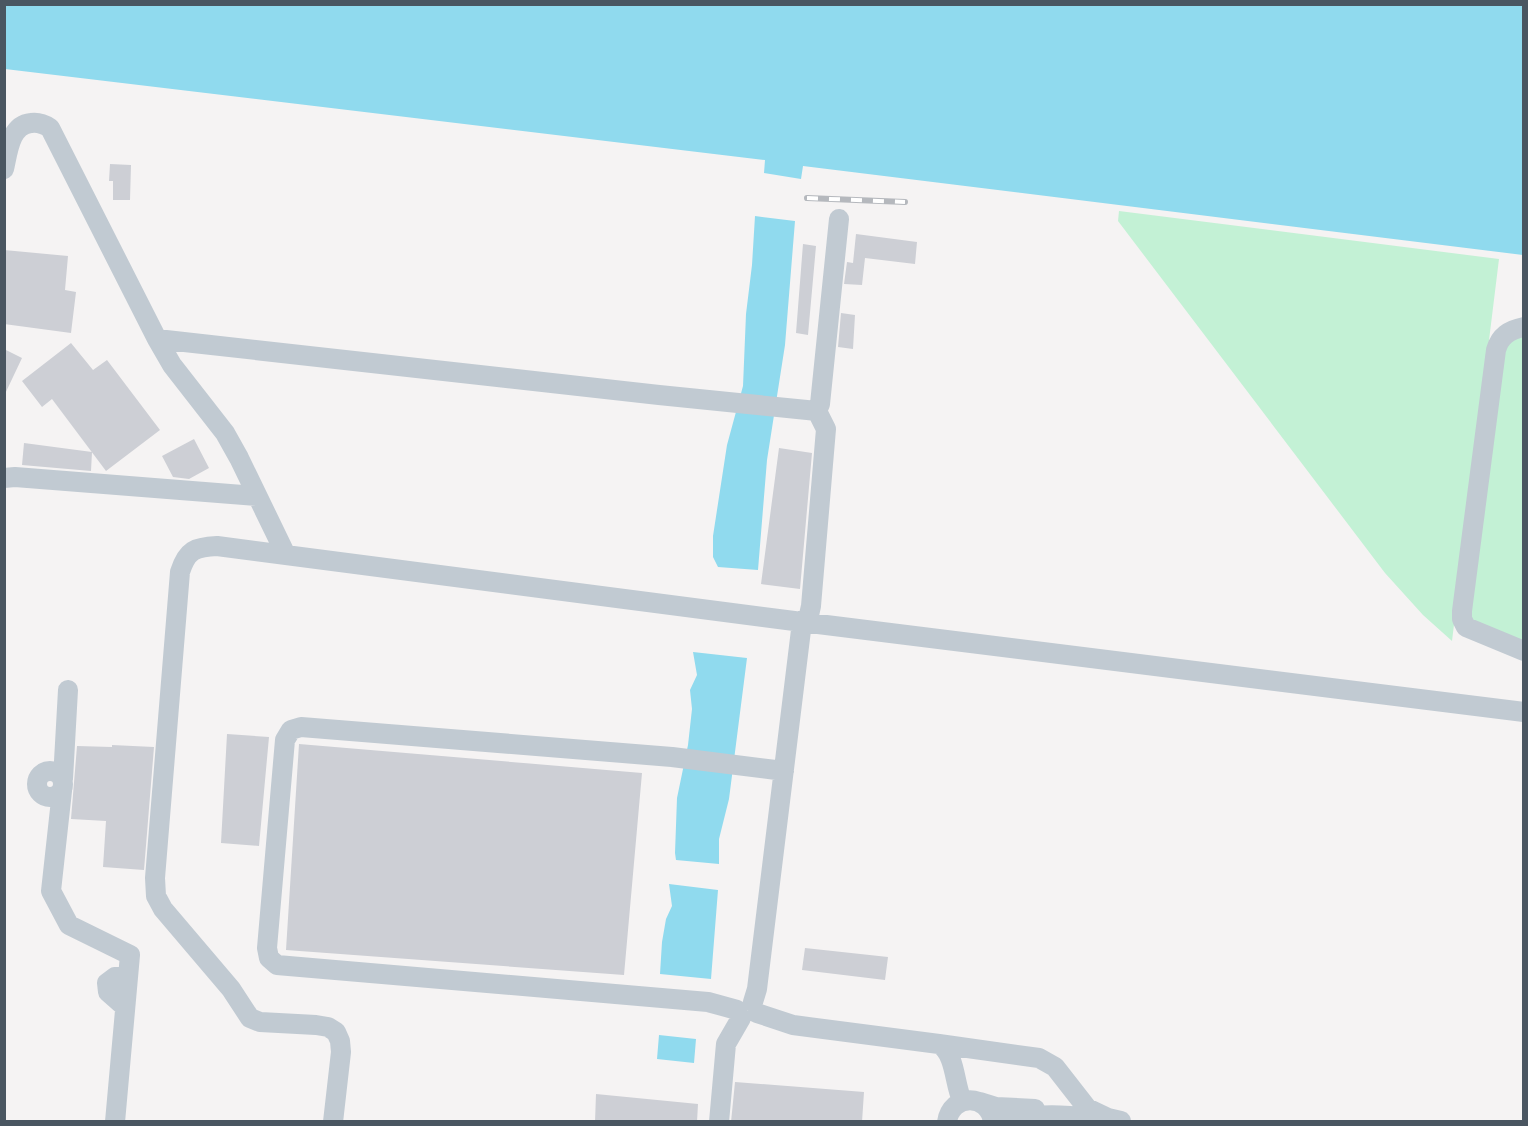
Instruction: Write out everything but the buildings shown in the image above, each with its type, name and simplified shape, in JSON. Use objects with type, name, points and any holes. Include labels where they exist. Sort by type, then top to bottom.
[{"type":"street","points":[[4,170],[16,130],[21,125],[38,123],[50,128],[156,339],[172,365],[225,433],[286,555]]},
{"type":"street","points":[[719,1122],[726,1044],[747,1011],[757,989],[802,622],[808,615],[810,606],[826,429],[817,411],[820,404],[839,219]]},
{"type":"street","points":[[1524,327],[1504,334],[1496,350],[1462,611],[1462,619],[1466,627],[1524,651]]},
{"type":"street","points":[[156,339],[817,411]]},
{"type":"street","points":[[4,478],[257,496]]},
{"type":"street","points":[[333,1122],[341,1052],[336,1032],[328,1027],[316,1025],[260,1022],[250,1018],[231,989],[163,909],[156,896],[155,878],[180,572],[185,558],[198,547],[217,546],[1524,712]]},
{"type":"street","points":[[68,690],[63,753],[57,784],[59,825],[51,891],[69,925],[130,955],[115,1122]]},
{"type":"street","points":[[784,771],[672,758],[301,727],[291,730],[285,740],[267,948],[269,958],[283,967],[708,1002],[793,1025],[1039,1058],[1054,1067],[1087,1108],[1108,1118],[1126,1121]]},
{"type":"street","points":[[939,1044],[950,1056],[957,1089],[954,1111]]},
{"type":"street","points":[[954,1111],[996,1107],[1032,1108],[1067,1116]]},
{"type":"street","points":[[954,1111],[990,1110],[993,1122]]},
{"type":"street","points":[[1011,1122],[1026,1118],[1067,1116],[1126,1121]]},
{"type":"green space","points":[[1119,211],[1499,259],[1452,641],[1423,615],[1385,573],[1118,221]]},
{"type":"green space","points":[[1523,333],[1523,644],[1473,624],[1467,614],[1501,349]]},
{"type":"water","points":[[5,4],[1523,5],[1523,255],[803,166],[801,179],[764,173],[765,160],[5,69]]},
{"type":"water","points":[[755,216],[795,221],[785,345],[767,460],[758,570],[718,567],[713,557],[713,536],[727,445],[743,386],[746,314]]},
{"type":"water","points":[[693,652],[747,658],[729,799],[719,839],[719,864],[676,860],[675,853],[677,798],[688,745],[692,709],[690,690],[697,675]]},
{"type":"water","points":[[669,884],[718,890],[711,979],[660,974],[666,919],[672,906]]},
{"type":"water","points":[[659,1035],[696,1039],[694,1063],[657,1059]]},
{"type":"railway","points":[[807,198],[905,202]]}]
